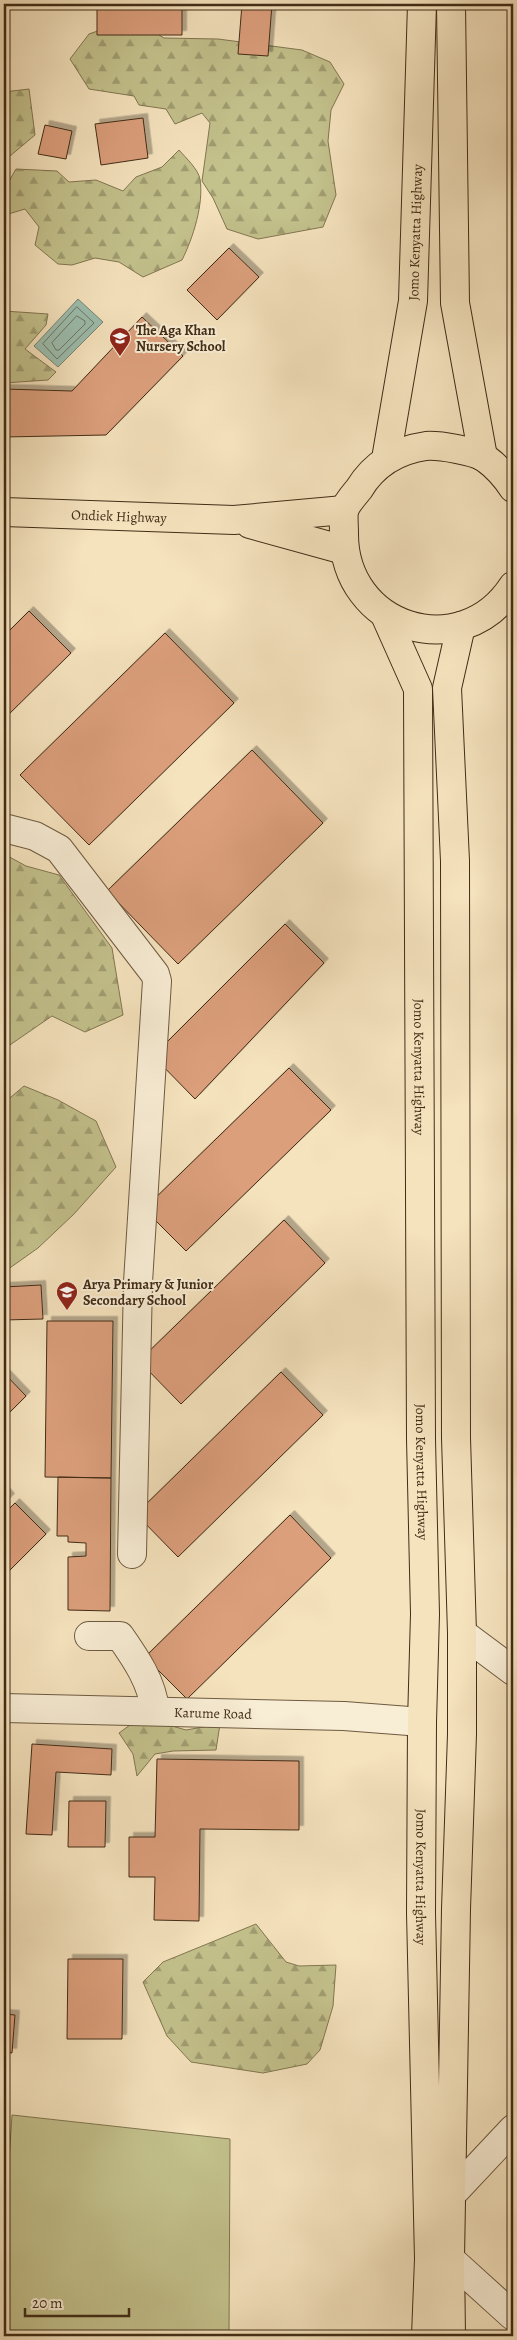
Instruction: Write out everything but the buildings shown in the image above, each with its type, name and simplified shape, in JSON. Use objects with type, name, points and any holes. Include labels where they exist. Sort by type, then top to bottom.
[{"type":"main road","name":"Jomo Kenyatta Highway","points":[[386,459],[413,301],[422,4]]},
{"type":"main road","points":[[451,4],[455,303],[483,457]]},
{"type":"main road","points":[[344,510],[367,476],[386,459],[411,448],[437,445],[483,457],[506,477],[513,488]]},
{"type":"main road","name":"Jomo Kenyatta Highway","points":[[344,510],[344,550],[351,575],[365,598],[385,615],[408,626],[434,630],[461,626],[485,616],[505,598],[513,586]]},
{"type":"main road","name":"Ondiek Highway","points":[[4,512],[234,520],[344,510]]},
{"type":"main road","name":"Ondiek Highway","points":[[234,520],[344,550]]},
{"type":"main road","name":"Jomo Kenyatta Highway","points":[[385,615],[418,689],[421,1429],[425,1614],[422,1722],[421,1913],[428,2259],[426,2336]]},
{"type":"main road","points":[[452,2336],[450,2259],[456,1909],[462,1734],[462,1632],[456,1438],[456,861],[447,688],[461,626]]},
{"type":"street","points":[[4,828],[35,836],[58,849],[155,974],[157,981],[138,1282],[132,1554]]},
{"type":"street","points":[[462,1632],[513,1670]]},
{"type":"street","points":[[89,1636],[120,1636],[143,1670],[155,1710]]},
{"type":"street","name":"Karume Road","points":[[4,1708],[155,1710],[344,1716],[422,1722]]},
{"type":"street","points":[[452,2194],[513,2129]]},
{"type":"street","points":[[450,2259],[513,2316]]},
{"type":"green space","points":[[132,19],[164,38],[218,39],[302,50],[330,62],[344,84],[331,110],[328,141],[336,195],[323,227],[258,239],[227,229],[213,198],[202,181],[210,123],[202,113],[175,124],[166,109],[139,105],[134,96],[89,89],[70,59],[89,34]]},
{"type":"green space","points":[[29,89],[35,135],[4,161],[4,92]]},
{"type":"green space","points":[[179,150],[199,175],[201,189],[197,221],[182,260],[143,277],[119,262],[95,258],[72,265],[58,264],[35,245],[39,227],[25,209],[5,215],[4,190],[16,169],[57,171],[69,182],[96,180],[123,191],[136,177],[162,167]]},
{"type":"green space","points":[[4,311],[48,314],[46,325],[25,349],[56,372],[48,380],[4,383]]},
{"type":"green space","points":[[4,854],[26,866],[59,875],[112,948],[123,1015],[85,1032],[52,1016],[4,1049]]},
{"type":"green space","points":[[24,1086],[58,1100],[96,1121],[116,1167],[74,1214],[38,1248],[4,1272],[4,1103]]},
{"type":"green space","points":[[141,1717],[186,1730],[220,1724],[216,1750],[173,1751],[155,1754],[137,1776],[133,1754],[119,1733]]},
{"type":"green space","points":[[256,1924],[286,1962],[299,1966],[336,1965],[333,2006],[320,2050],[307,2064],[263,2073],[191,2062],[167,2036],[143,1982],[163,1962]]},
{"type":"green space","points":[[12,2115],[230,2139],[229,2336],[4,2336],[4,2239]]},
{"type":"water","points":[[78,299],[103,322],[58,367],[34,346]]},
{"type":"place","name":"The Aga Khan Nursery School","points":[[120,357]]},
{"type":"place","name":"Arya Primary & Junior Secondary School","points":[[67,1311]]}]
